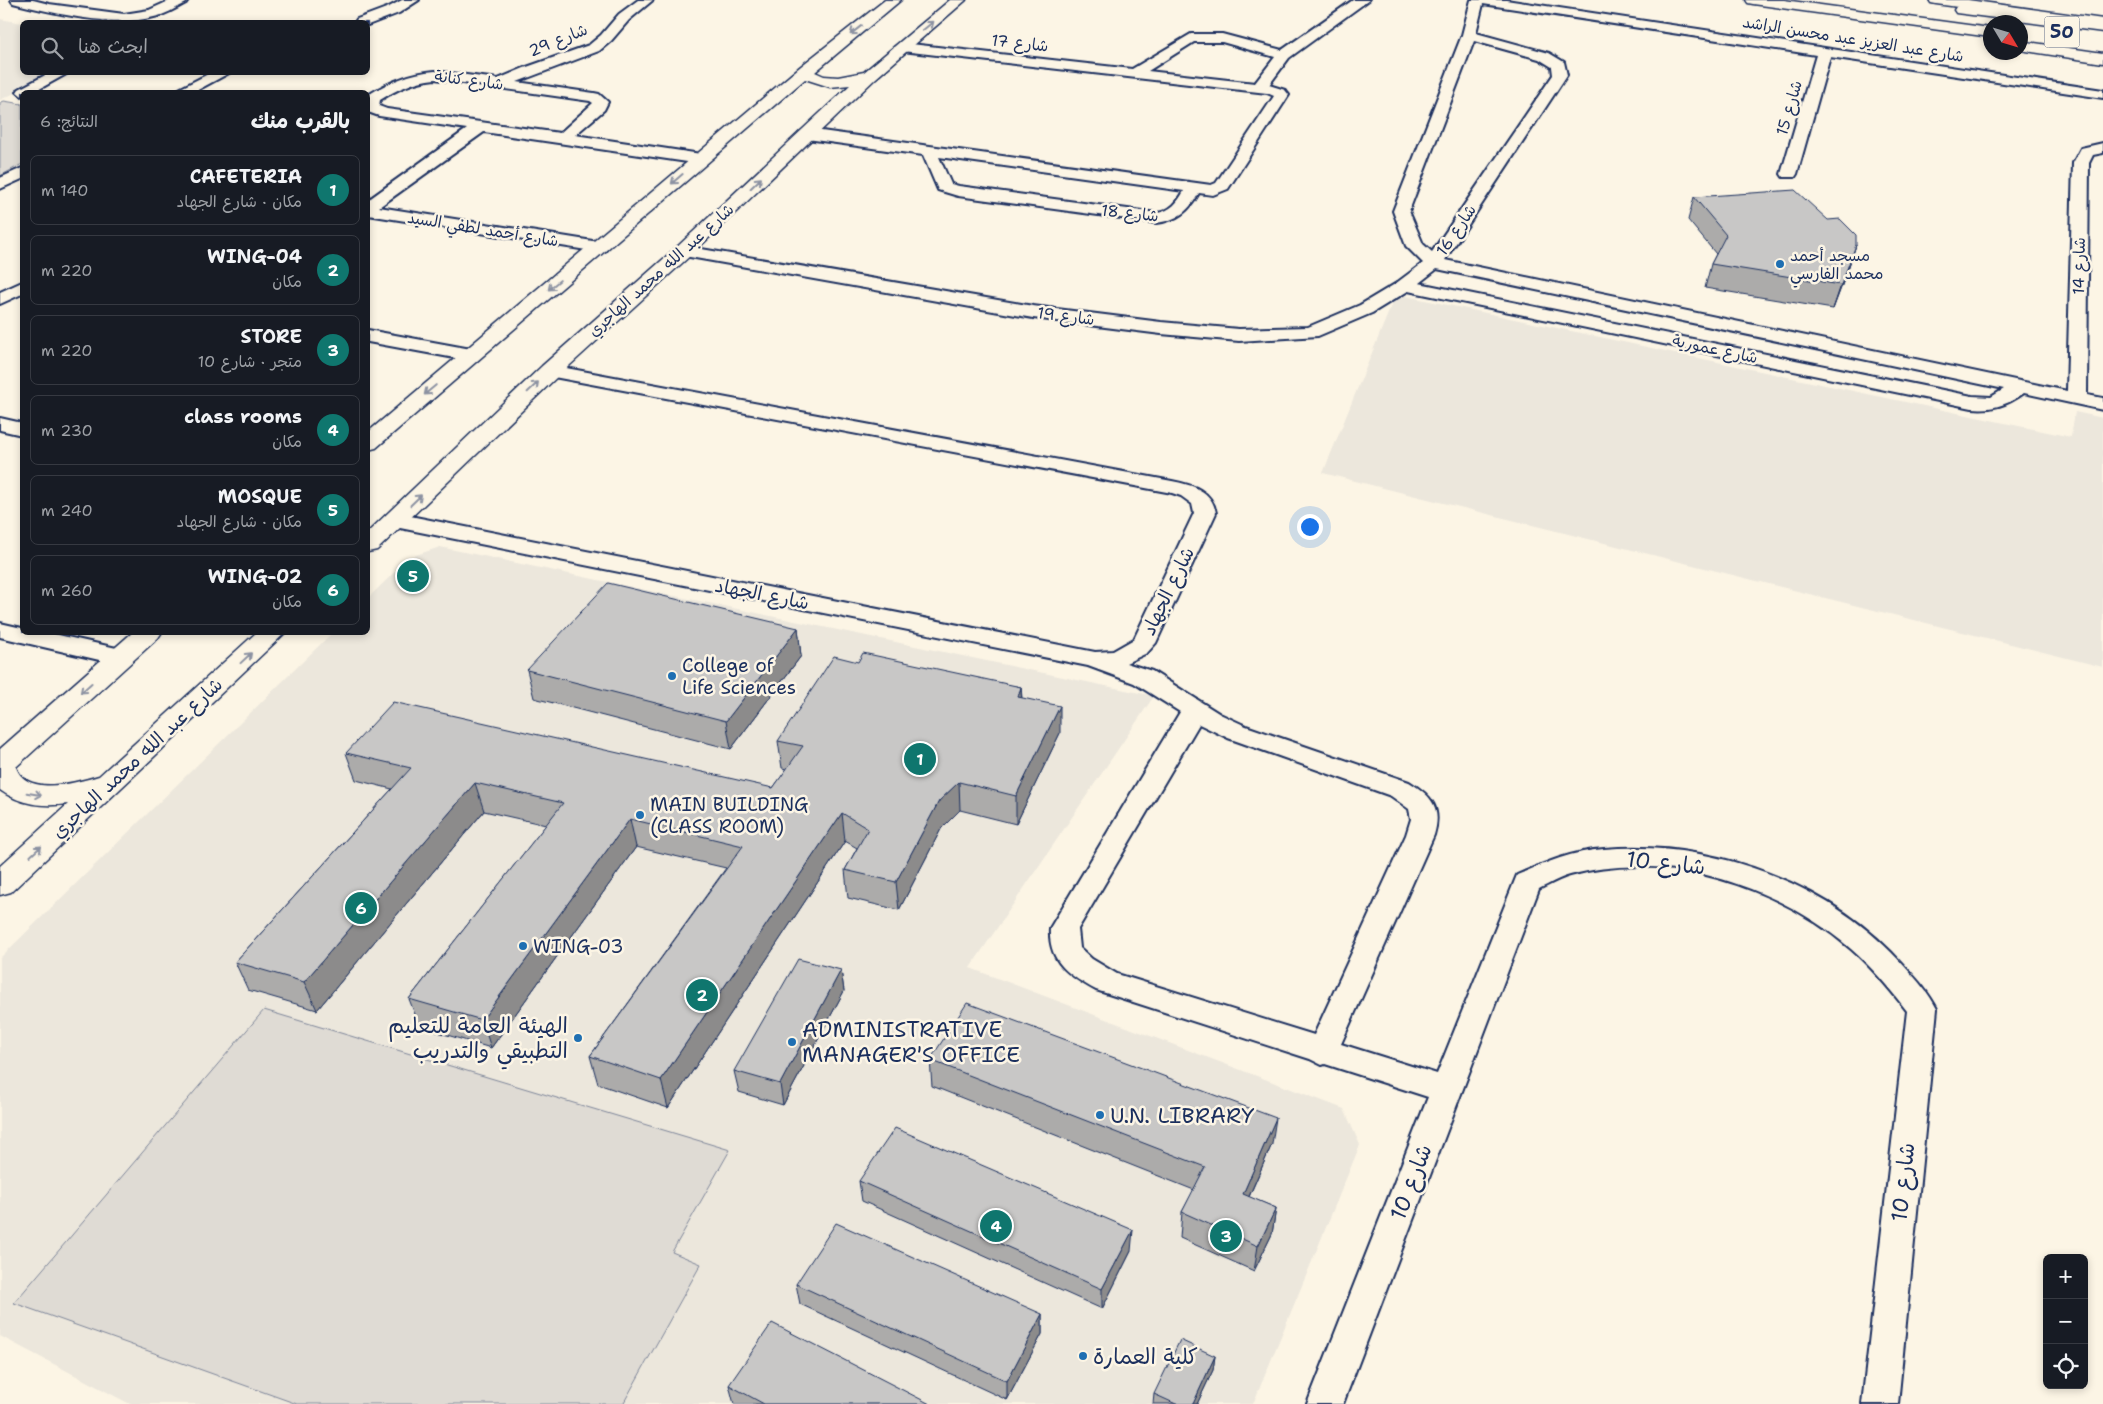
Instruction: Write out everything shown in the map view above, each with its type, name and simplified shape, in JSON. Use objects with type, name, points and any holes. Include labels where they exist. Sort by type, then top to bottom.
[{"type":"main road","points":[[370,441],[700,159],[807,69],[894,0]]},
{"type":"main road","name":"شارع عبد الله محمد الهاجري","points":[[370,543],[550,371],[684,251],[836,106],[902,47],[959,0]]},
{"type":"main road","points":[[1752,0],[1983,32]]},
{"type":"main road","points":[[1837,0],[1983,20]]},
{"type":"main road","points":[[1936,0],[2103,23]]},
{"type":"main road","points":[[1919,5],[2103,28]]},
{"type":"main road","points":[[1886,18],[1946,33],[1983,40]]},
{"type":"main road","name":"50","points":[[2028,27],[2103,38]]},
{"type":"main road","name":"50","points":[[2028,38],[2103,49]]},
{"type":"main road","points":[[2028,47],[2103,58]]},
{"type":"main road","points":[[807,69],[807,74],[824,81],[841,82],[857,80],[870,75]]},
{"type":"main road","points":[[777,95],[801,90],[826,92],[838,100],[836,106]]},
{"type":"main road","points":[[111,783],[80,793],[40,795],[23,792],[6,780],[0,764],[146,635]]},
{"type":"main road","name":"شارع عبد الله محمد الهاجري","points":[[0,884],[270,635]]},
{"type":"street","points":[[18,0],[62,10],[124,18],[152,14],[180,0]]},
{"type":"street","points":[[367,20],[394,10],[412,0]]},
{"type":"street","name":"شارع 29","points":[[500,84],[529,71],[594,48],[606,38],[624,17],[646,0]]},
{"type":"street","points":[[1259,88],[1284,55],[1362,0]]},
{"type":"street","name":"شارع 16","points":[[1470,35],[1544,56],[1559,65],[1560,75],[1434,263],[1415,246],[1401,211],[1470,35],[1479,0]]},
{"type":"street","name":"شارع عبد العزيز عبد محسن الراشد","points":[[1479,0],[2103,94]]},
{"type":"street","points":[[50,20],[62,10]]},
{"type":"street","points":[[1135,73],[1191,38],[1222,38],[1284,55]]},
{"type":"street","name":"شارع 17","points":[[902,47],[1259,88],[1280,93],[1282,98],[1222,186],[1213,190],[1194,188]]},
{"type":"street","name":"شارع 15","points":[[1789,174],[1824,52]]},
{"type":"street","points":[[30,90],[58,75]]},
{"type":"street","points":[[188,90],[218,75]]},
{"type":"street","name":"شارع كنانة","points":[[564,138],[601,102],[594,96],[435,75],[418,76],[395,84],[373,98],[371,108],[384,113],[700,159]]},
{"type":"street","points":[[370,207],[482,126]]},
{"type":"street","name":"شارع 18","points":[[807,134],[929,151],[1194,188],[1180,211],[1170,216],[1157,218],[958,191],[944,187],[929,151]]},
{"type":"street","name":"شارع 14","points":[[2077,398],[2081,163],[2087,152],[2103,148]]},
{"type":"street","points":[[0,184],[20,174]]},
{"type":"street","name":"شارع أحمد لطفي السيد","points":[[370,208],[599,247]]},
{"type":"street","name":"شارع 19","points":[[684,251],[1033,312],[1161,328],[1239,335],[1312,332],[1366,309],[1405,285],[1434,263]]},
{"type":"street","name":"شارع عمورية","points":[[1434,263],[2103,404]]},
{"type":"street","name":"شارع عمورية","points":[[1405,285],[1979,404],[1996,403],[2021,386]]},
{"type":"street","points":[[0,299],[20,288]]},
{"type":"street","points":[[370,336],[471,355]]},
{"type":"street","name":"شارع الجهاد","points":[[395,520],[1095,660],[1108,660],[1127,655],[1144,643],[1202,521],[1204,508],[1199,499],[1192,493],[1172,487],[550,371]]},
{"type":"street","points":[[0,424],[20,429]]},
{"type":"street","points":[[0,630],[20,634]]},
{"type":"street","points":[[22,635],[121,657]]},
{"type":"street","points":[[1095,660],[1143,677],[1194,710],[1238,732],[1400,789],[1414,796],[1422,806],[1425,813],[1425,823],[1322,1052]]},
{"type":"street","points":[[1194,710],[1064,928],[1062,942],[1067,954],[1077,965],[1107,982],[1322,1052],[1447,1090]]},
{"type":"street","name":"شارع 10","points":[[1326,1404],[1527,882],[1566,866],[1611,858],[1649,858],[1710,866],[1760,882],[1808,904],[1852,934],[1891,969],[1922,1009],[1880,1404]]},
{"type":"shaded area","points":[[0,19],[20,23],[20,75],[52,75],[0,100]]},
{"type":"shaded area","points":[[4,101],[20,104],[20,165],[0,176],[0,103]]},
{"type":"shaded area","points":[[1396,294],[2071,437],[2075,412],[2103,418],[2103,667],[1323,473]]},
{"type":"shaded area","name":"الهيئة العامة للتعليم التطبيقي والتدريب","points":[[440,547],[1154,696],[970,968],[1344,1109],[1360,1145],[1253,1404],[130,1404],[0,1336],[0,958],[330,635],[370,635],[370,596],[410,557]]},
{"type":"shaded area","points":[[264,1010],[730,1150],[672,1252],[701,1264],[623,1404],[297,1404],[14,1303]]},
{"type":"building","name":"مسجد أحمد محمد الفارسي","points":[[1795,190],[1828,220],[1840,219],[1856,235],[1856,245],[1841,285],[1711,264],[1726,235],[1694,197]]},
{"type":"building","points":[[608,583],[798,628],[726,721],[527,670]]},
{"type":"building","points":[[863,653],[1021,687],[1018,697],[1060,706],[1016,796],[959,782],[939,801],[896,882],[845,870],[868,829],[842,813],[661,1080],[590,1056],[743,846],[630,819],[482,1020],[409,999],[563,803],[475,783],[304,982],[235,962],[411,768],[346,753],[393,702],[773,788],[803,746],[778,741],[834,656],[858,662]]},
{"type":"building","points":[[798,959],[841,970],[780,1084],[734,1071]]},
{"type":"building","points":[[967,1003],[1276,1118],[1243,1194],[1276,1208],[1258,1246],[1182,1212],[1205,1167],[930,1060]]},
{"type":"building","points":[[895,1128],[1133,1230],[1102,1289],[859,1181]]},
{"type":"building","points":[[836,1223],[1042,1314],[1007,1381],[796,1284]]},
{"type":"building","points":[[772,1323],[930,1404],[764,1404],[729,1385]]},
{"type":"building","points":[[1180,1340],[1215,1356],[1193,1404],[1176,1404],[1154,1394]]},
{"type":"place","name":"مسجد أحمد محمد الفارسي","points":[[1780,264]]},
{"type":"place","name":"MOSQUE","points":[[413,576]]},
{"type":"place","name":"College of Life Sciences","points":[[672,676]]},
{"type":"place","name":"CAFETERIA","points":[[920,759]]},
{"type":"place","name":"MAIN BUILDING (CLASS ROOM)","points":[[640,815]]},
{"type":"place","name":"WING-02","points":[[361,908]]},
{"type":"place","name":"WING-03","points":[[523,946]]},
{"type":"place","name":"WING-04","points":[[702,995]]},
{"type":"place","name":"الهيئة العامة للتعليم التطبيقي والتدريب","points":[[578,1038]]},
{"type":"place","name":"ADMINISTRATIVE MANAGER'S OFFICE","points":[[792,1042]]},
{"type":"place","name":"U.N. LIBRARY","points":[[1100,1115]]},
{"type":"place","name":"class rooms","points":[[996,1226]]},
{"type":"place","name":"STORE","points":[[1226,1236]]},
{"type":"place","name":"كلية العمارة","points":[[1083,1356]]}]
